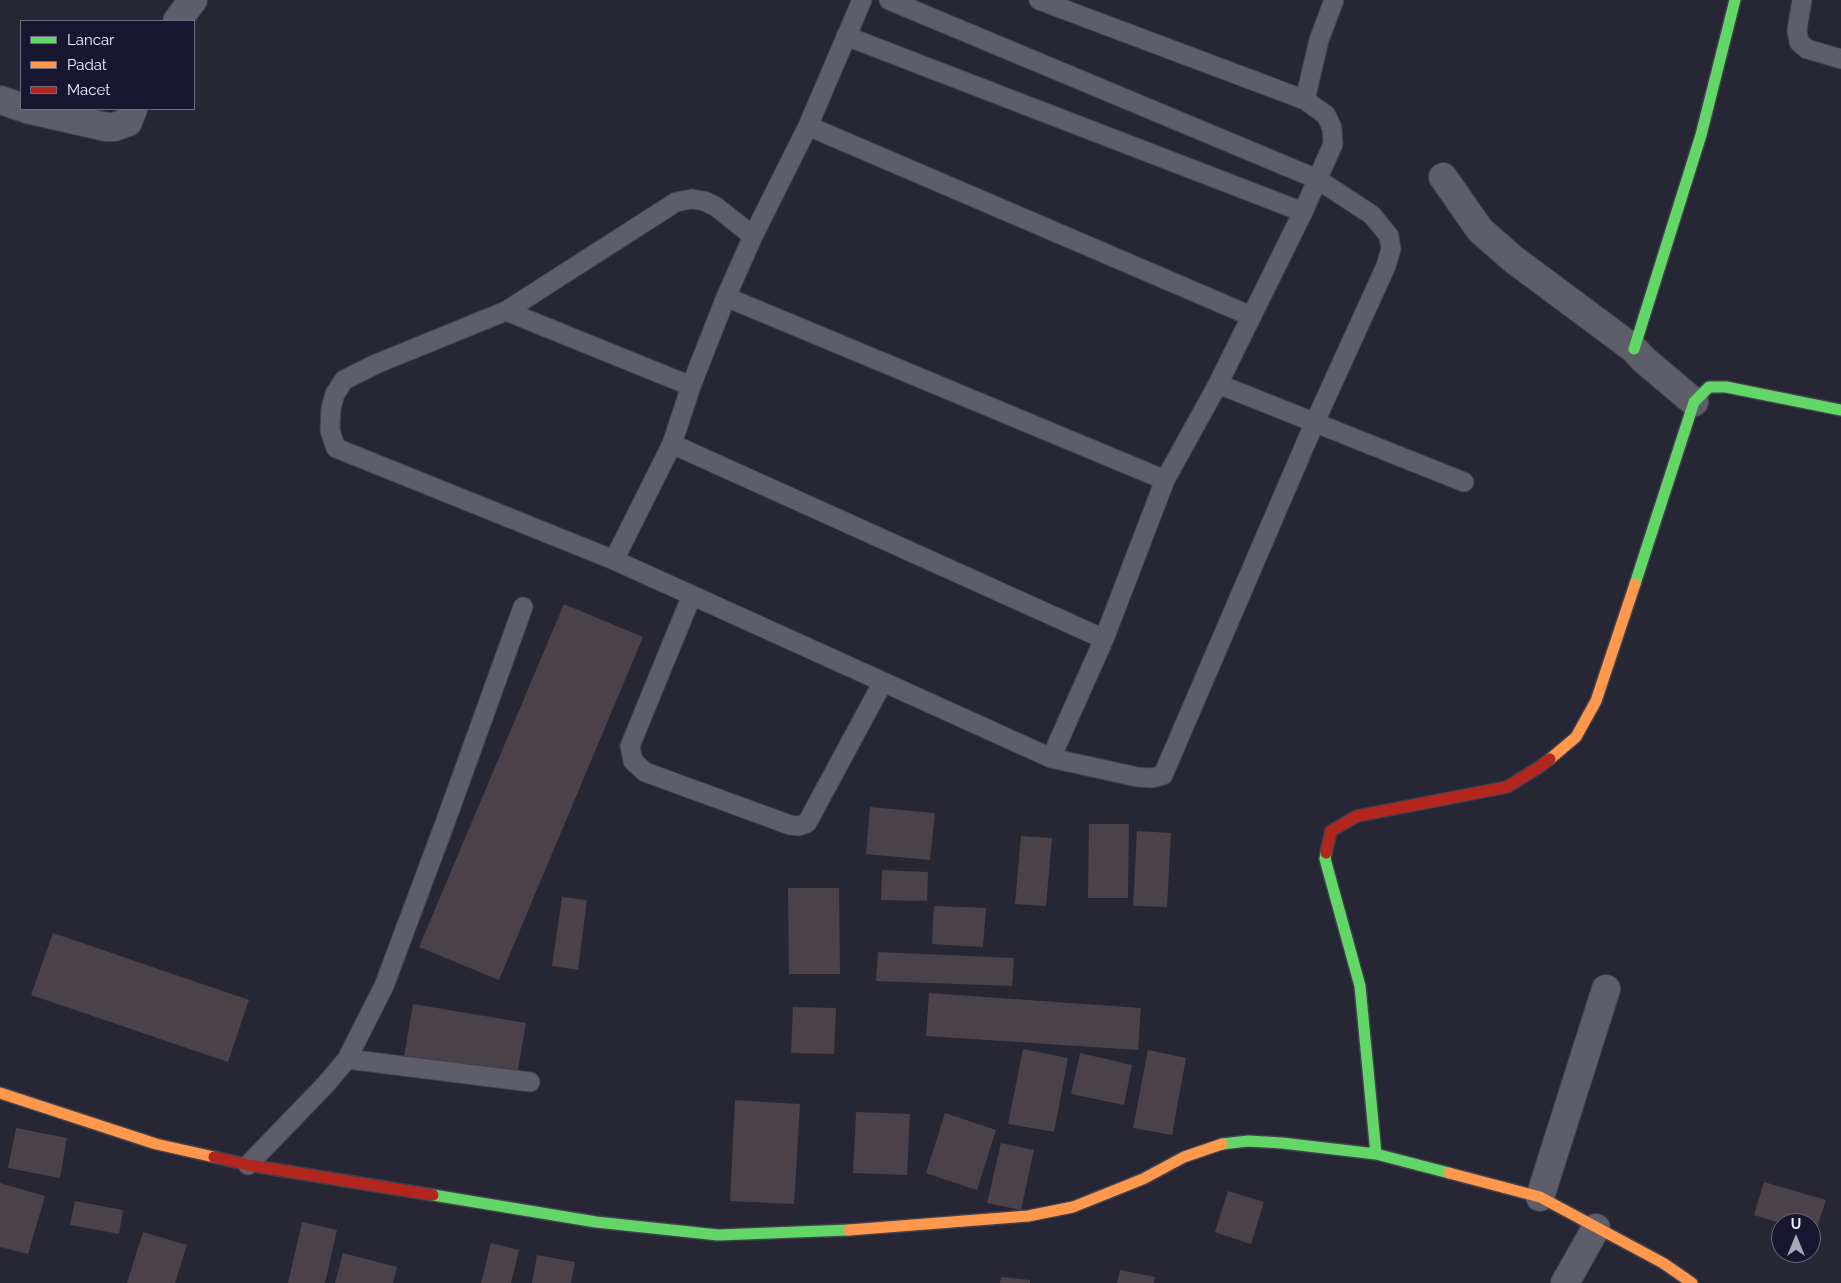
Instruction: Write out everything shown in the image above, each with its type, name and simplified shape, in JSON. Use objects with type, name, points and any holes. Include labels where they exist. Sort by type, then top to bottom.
[{"type":"street","points":[[179,20],[193,0]]},
{"type":"street","points":[[1634,349],[1701,135],[1735,0]]},
{"type":"street","points":[[0,100],[20,107]]},
{"type":"street","points":[[31,110],[106,127],[114,127],[128,122],[133,110]]},
{"type":"street","points":[[1443,177],[1480,230],[1513,259],[1634,349],[1642,359],[1694,402]]},
{"type":"street","points":[[1376,1154],[1360,986],[1325,858],[1331,831],[1357,816],[1507,787],[1538,768],[1576,737],[1596,700],[1619,636],[1694,402],[1709,387],[1726,387],[1841,410]]},
{"type":"street","points":[[1540,1197],[1606,989]]},
{"type":"street","points":[[0,1093],[156,1144],[248,1165],[596,1222],[718,1235],[831,1230],[1028,1216],[1073,1207],[1143,1179],[1184,1157],[1218,1145],[1248,1141],[1376,1154],[1540,1197],[1663,1263],[1692,1283]]},
{"type":"street","points":[[1565,1283],[1596,1228]]},
{"type":"lane","points":[[614,560],[672,444],[726,297],[753,236],[808,126],[862,0]]},
{"type":"lane","points":[[753,236],[709,204],[692,199],[676,202],[506,311],[376,364],[344,380],[331,408],[330,431],[336,448],[614,560],[1051,758],[1137,777],[1152,778],[1163,775],[1314,424],[1386,266],[1391,249],[1389,236],[1372,215],[1317,179],[889,0]]},
{"type":"lane","points":[[1039,0],[1306,100],[1326,115],[1332,128],[1333,144],[1218,384],[1165,480],[1104,639],[1051,758]]},
{"type":"lane","points":[[1306,100],[1319,40],[1334,0]]},
{"type":"lane","points":[[1802,0],[1797,30],[1799,42],[1807,49],[1841,59]]},
{"type":"lane","points":[[846,36],[1302,212]]},
{"type":"lane","points":[[808,126],[1251,316]]},
{"type":"lane","points":[[726,297],[1165,480]]},
{"type":"lane","points":[[506,311],[692,386]]},
{"type":"lane","points":[[1218,384],[1314,424],[1464,482]]},
{"type":"lane","points":[[672,444],[1104,639]]},
{"type":"lane","points":[[692,595],[630,746],[633,761],[644,772],[790,825],[799,826],[807,823],[884,682]]},
{"type":"lane","points":[[248,1165],[347,1059],[384,986],[523,607]]},
{"type":"lane","points":[[347,1059],[530,1082]]},
{"type":"building","points":[[564,604],[643,637],[499,980],[419,947]]},
{"type":"building","points":[[870,807],[935,813],[930,860],[866,854]]},
{"type":"building","points":[[1089,824],[1129,824],[1128,898],[1088,898]]},
{"type":"building","points":[[1137,831],[1171,833],[1167,907],[1133,906]]},
{"type":"building","points":[[1021,836],[1052,838],[1046,906],[1015,904]]},
{"type":"building","points":[[882,870],[928,872],[927,901],[881,900]]},
{"type":"building","points":[[788,888],[839,888],[840,974],[789,974]]},
{"type":"building","points":[[562,897],[587,900],[578,970],[552,966]]},
{"type":"building","points":[[934,906],[986,908],[983,947],[932,944]]},
{"type":"building","points":[[53,933],[249,1000],[228,1062],[31,995]]},
{"type":"building","points":[[878,952],[1014,958],[1012,986],[876,981]]},
{"type":"building","points":[[929,993],[1141,1008],[1138,1050],[926,1036]]},
{"type":"building","points":[[413,1004],[526,1023],[517,1075],[404,1057]]},
{"type":"building","points":[[793,1007],[836,1008],[834,1054],[791,1053]]},
{"type":"building","points":[[1023,1049],[1068,1058],[1054,1132],[1008,1124]]},
{"type":"building","points":[[1148,1050],[1186,1058],[1172,1135],[1133,1128]]},
{"type":"building","points":[[1080,1053],[1132,1065],[1124,1105],[1071,1094]]},
{"type":"building","points":[[735,1100],[800,1104],[794,1204],[730,1201]]},
{"type":"building","points":[[856,1112],[910,1114],[907,1175],[853,1173]]},
{"type":"building","points":[[945,1113],[996,1130],[977,1190],[926,1173]]},
{"type":"building","points":[[16,1128],[67,1138],[60,1178],[8,1168]]},
{"type":"building","points":[[1001,1143],[1034,1150],[1021,1210],[987,1203]]},
{"type":"building","points":[[1764,1182],[1826,1200],[1821,1215],[1821,1213],[1771,1213],[1771,1220],[1754,1215]]},
{"type":"building","points":[[0,1183],[45,1196],[28,1254],[0,1247]]},
{"type":"building","points":[[1228,1191],[1264,1202],[1251,1244],[1215,1232]]},
{"type":"building","points":[[75,1201],[123,1210],[119,1234],[70,1225]]},
{"type":"building","points":[[302,1222],[337,1230],[325,1283],[288,1283]]},
{"type":"building","points":[[143,1232],[187,1245],[175,1283],[127,1283]]},
{"type":"building","points":[[491,1243],[519,1250],[511,1283],[481,1283]]},
{"type":"building","points":[[343,1253],[397,1267],[393,1283],[335,1283]]},
{"type":"building","points":[[537,1255],[575,1262],[571,1283],[532,1283]]},
{"type":"building","points":[[1120,1270],[1155,1277],[1154,1283],[1117,1283]]},
{"type":"building","points":[[1001,1277],[1030,1280],[1030,1283],[1000,1283]]},
{"type":"traffic: fast","points":[[1634,349],[1701,135],[1735,0]]},
{"type":"traffic: fast","points":[[1635,584],[1694,402],[1709,387],[1726,387],[1841,410]]},
{"type":"traffic: fast","points":[[1326,853],[1325,859],[1360,986],[1376,1154]]},
{"type":"traffic: fast","points":[[1222,1144],[1248,1141],[1282,1143],[1376,1154],[1449,1173]]},
{"type":"traffic: fast","points":[[433,1195],[596,1222],[718,1235],[849,1230]]},
{"type":"traffic: slow","points":[[1550,759],[1576,737],[1596,701],[1635,584]]},
{"type":"traffic: slow","points":[[0,1093],[156,1144],[214,1157]]},
{"type":"traffic: slow","points":[[849,1230],[1028,1216],[1073,1207],[1143,1179],[1184,1157],[1222,1144]]},
{"type":"traffic: slow","points":[[1449,1173],[1540,1197],[1663,1263],[1692,1283]]},
{"type":"traffic: jam","points":[[1326,853],[1331,831],[1357,816],[1507,787],[1550,759]]},
{"type":"traffic: jam","points":[[214,1157],[248,1165],[433,1195]]}]
